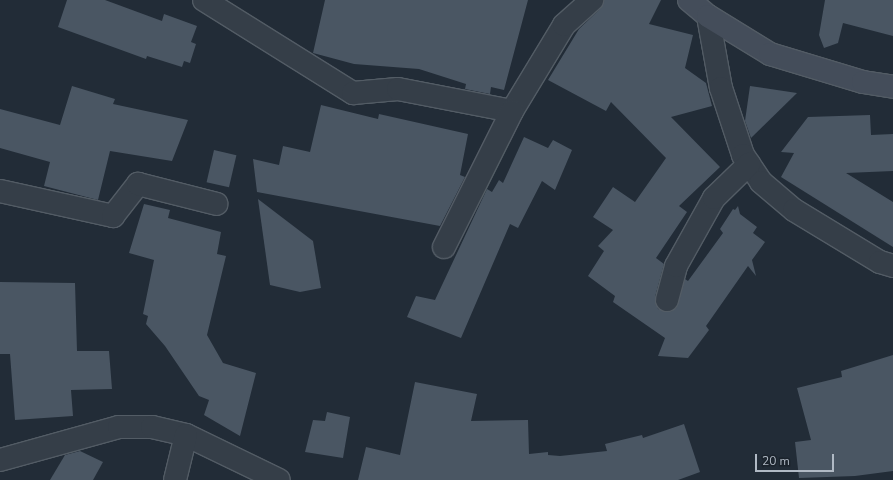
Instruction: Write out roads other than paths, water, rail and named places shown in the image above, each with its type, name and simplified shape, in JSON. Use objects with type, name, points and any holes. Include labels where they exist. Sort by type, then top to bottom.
[{"type":"street","points":[[204,0],[353,93],[398,89],[512,111]]},
{"type":"street","points":[[444,246],[512,111],[564,25],[592,0]]},
{"type":"street","points":[[689,0],[708,16],[770,54],[863,82],[893,87]]},
{"type":"street","points":[[708,16],[721,88],[743,155],[761,182],[794,210],[880,262],[893,266]]},
{"type":"street","points":[[667,300],[676,266],[714,198],[749,164]]},
{"type":"street","points":[[0,191],[113,216],[138,184],[217,204]]},
{"type":"street","points":[[0,460],[119,427],[152,426],[186,435],[279,480]]},
{"type":"street","points":[[175,480],[186,435]]}]
